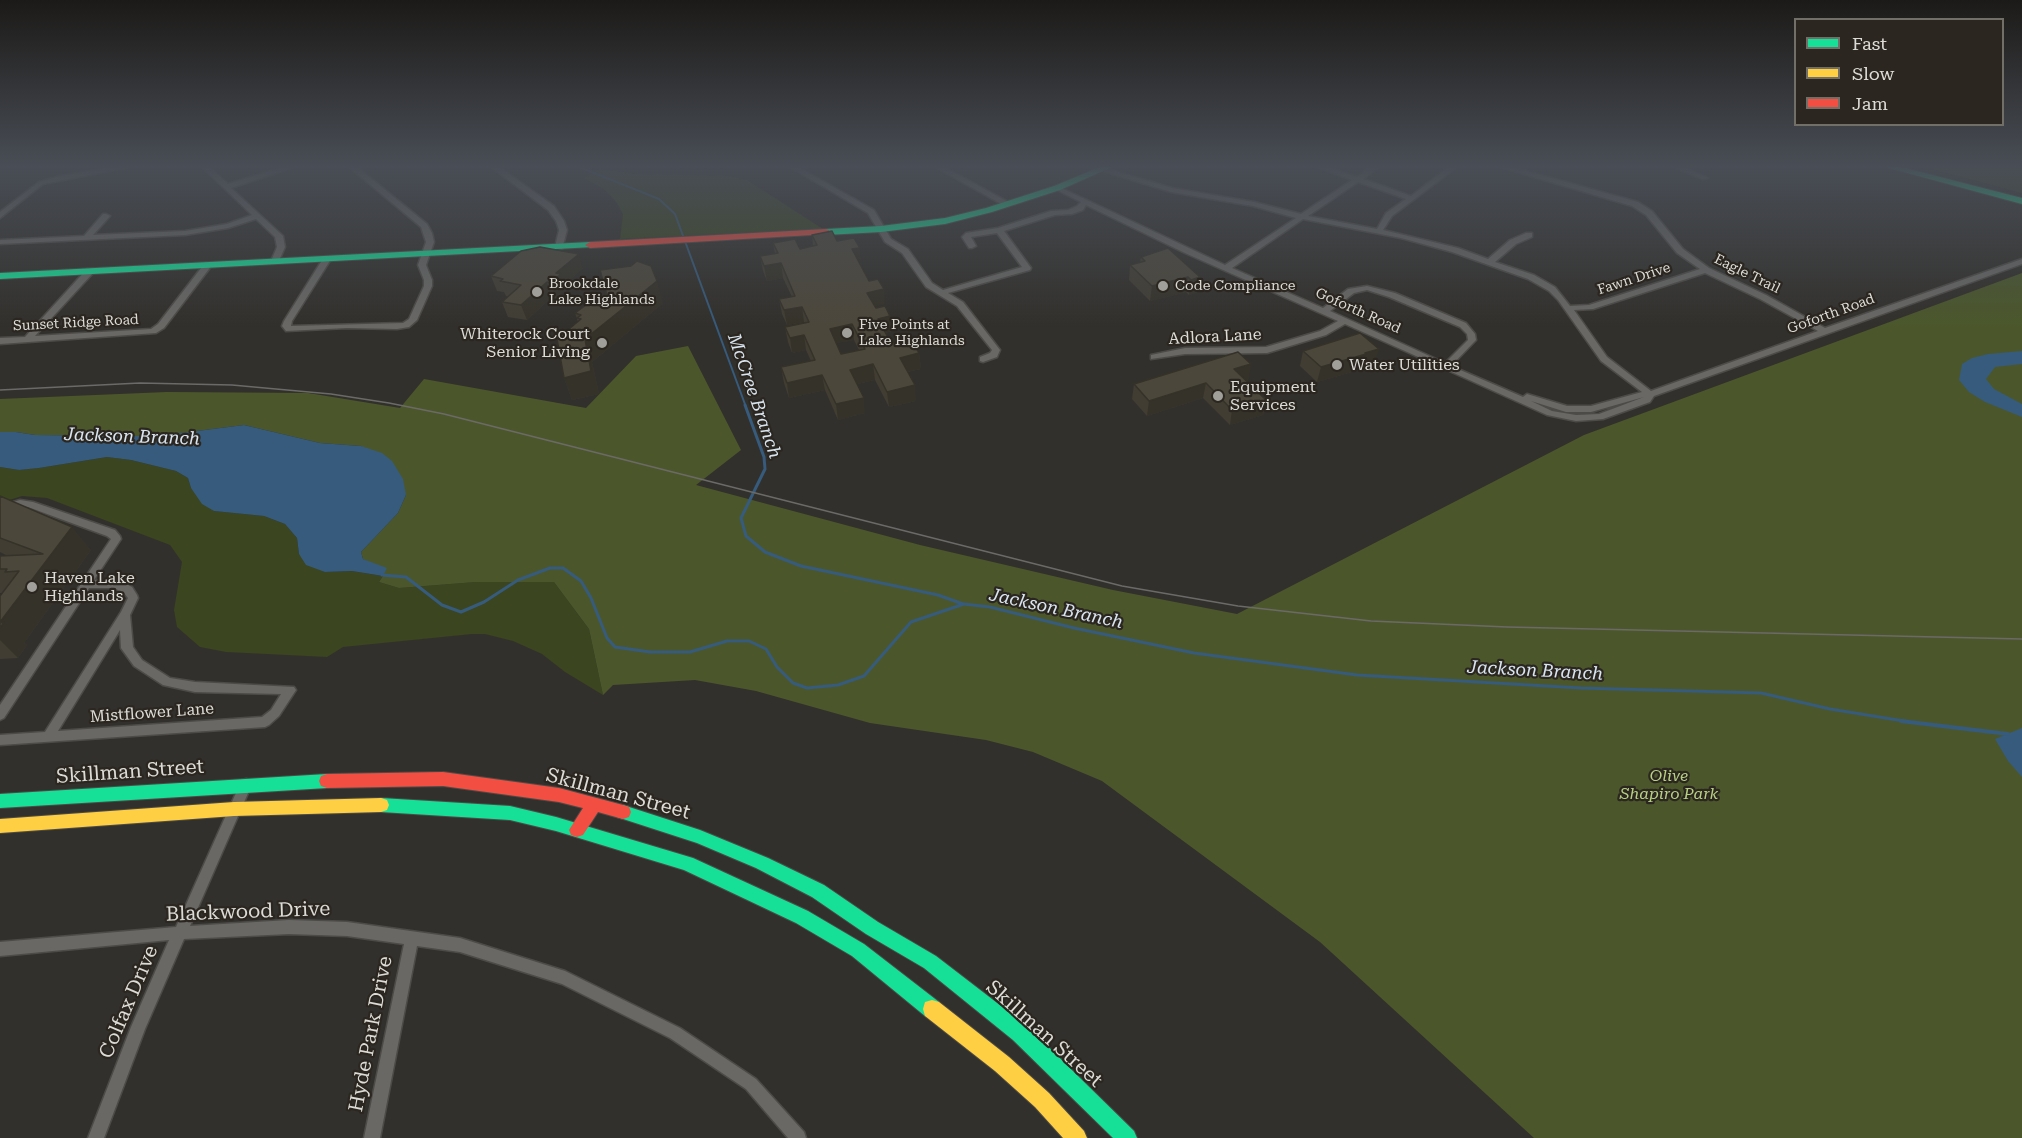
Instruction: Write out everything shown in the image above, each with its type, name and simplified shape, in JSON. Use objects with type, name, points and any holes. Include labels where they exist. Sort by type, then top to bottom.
[{"type":"main road","points":[[0,276],[881,229],[948,220]]},
{"type":"main road","name":"Skillman Street","points":[[0,801],[246,784],[389,778],[443,779],[559,795],[669,826],[762,863],[818,891],[872,928],[930,962],[990,1008],[1052,1063],[1127,1138]]},
{"type":"main road","points":[[0,826],[234,809],[399,804],[510,813],[577,830],[687,863],[802,917],[858,950],[1002,1064],[1042,1100],[1077,1138]]},
{"type":"main road","points":[[577,830],[594,805]]},
{"type":"main road","points":[[858,950],[872,928]]},
{"type":"street","points":[[86,238],[102,220]]},
{"type":"street","points":[[0,242],[194,232],[228,226],[245,220]]},
{"type":"street","points":[[262,220],[279,236],[281,247],[274,261]]},
{"type":"street","points":[[327,258],[288,321],[286,326],[289,330],[406,325],[413,320],[428,286],[422,265],[430,242],[428,232],[417,220]]},
{"type":"street","points":[[559,247],[562,230],[560,220]]},
{"type":"street","points":[[874,220],[888,240],[905,251],[925,280],[960,303],[996,350],[994,355],[983,359]]},
{"type":"street","points":[[972,246],[966,237],[969,235],[999,230],[1031,220]]},
{"type":"street","name":"Goforth Road","points":[[1124,220],[1537,408],[1576,418],[1609,414],[1647,400],[1650,394],[2022,261]]},
{"type":"street","points":[[1226,268],[1297,220]]},
{"type":"street","points":[[1319,220],[1379,231],[1491,261],[1543,283],[1569,308],[1604,359],[1650,394]]},
{"type":"street","points":[[1379,231],[1386,220]]},
{"type":"street","name":"Eagle Trail","points":[[1655,220],[1670,240],[1706,270],[1763,297],[1824,331]]},
{"type":"street","points":[[941,292],[1027,268],[999,230]]},
{"type":"street","points":[[1491,261],[1513,242],[1529,235]]},
{"type":"street","name":"Sunset Ridge Road","points":[[0,341],[153,331],[161,326],[208,265]]},
{"type":"street","name":"Fawn Drive","points":[[1569,308],[1590,307],[1706,270]]},
{"type":"street","points":[[28,339],[90,271]]},
{"type":"street","points":[[1325,311],[1351,291],[1367,288],[1392,295],[1463,326],[1471,334],[1472,340],[1446,366]]},
{"type":"street","name":"Adlora Lane","points":[[1154,357],[1185,351],[1268,350],[1323,333],[1345,321]]},
{"type":"street","points":[[0,509],[20,503],[29,504],[115,535],[115,543],[0,715]]},
{"type":"street","points":[[48,737],[125,615],[133,598],[128,590],[116,584],[88,584]]},
{"type":"street","name":"Mistflower Lane","points":[[0,740],[265,722],[275,713],[290,690],[195,687],[167,682],[138,663],[127,648],[124,630],[125,615]]},
{"type":"street","name":"Colfax Drive","points":[[96,1138],[138,1028],[178,933],[246,784]]},
{"type":"street","name":"Blackwood Drive","points":[[0,949],[178,933],[289,927],[347,929],[460,945],[565,978],[675,1033],[752,1084],[798,1138]]},
{"type":"street","name":"Hyde Park Drive","points":[[372,1138],[412,937]]},
{"type":"green space","points":[[622,220],[809,220],[823,229],[620,239]]},
{"type":"green space","name":"Olive Shapiro Park","points":[[2022,273],[2022,1138],[1534,1138],[1320,942],[1102,781],[1033,752],[986,740],[870,723],[756,691],[695,680],[613,685],[603,695],[589,629],[554,582],[476,582],[399,588],[379,582],[383,576],[363,559],[361,552],[398,513],[406,495],[361,446],[320,443],[244,425],[138,436],[35,435],[0,432],[0,399],[167,392],[308,393],[400,408],[424,379],[586,408],[636,356],[688,346],[741,450],[696,485],[920,545],[1113,590],[1237,614],[1584,435]]},
{"type":"green space","points":[[107,457],[131,460],[176,471],[188,478],[191,488],[214,511],[264,516],[285,524],[297,538],[299,554],[325,572],[352,571],[383,576],[379,582],[399,588],[476,582],[554,582],[589,629],[603,695],[565,672],[542,654],[513,641],[485,634],[343,647],[327,657],[226,652],[200,647],[177,627],[174,610],[182,562],[170,545],[47,498],[22,496],[0,503],[0,467],[19,470]]},
{"type":"water","points":[[2022,351],[2022,364],[1995,367],[1986,379],[1994,389],[2022,404],[2022,417],[1985,402],[1969,392],[1959,380],[1962,364],[1972,358]]},
{"type":"water","points":[[244,425],[320,443],[361,446],[382,453],[392,461],[403,479],[406,495],[398,513],[361,552],[363,559],[387,568],[383,576],[352,571],[325,572],[306,565],[299,554],[297,538],[285,524],[264,516],[214,511],[202,504],[191,488],[188,478],[176,471],[131,460],[107,457],[19,470],[0,467],[0,432],[35,435],[138,436]]},
{"type":"water","points":[[2022,728],[2022,777],[2008,761],[1995,739]]},
{"type":"building","name":"Five Points at Lake Highlands","points":[[832,231],[837,241],[854,238],[860,248],[852,249],[869,281],[878,279],[884,289],[867,293],[876,308],[885,306],[890,316],[878,319],[891,343],[911,339],[919,353],[900,358],[915,385],[887,392],[873,364],[850,370],[864,398],[836,404],[822,375],[787,383],[781,367],[815,360],[804,335],[790,338],[785,327],[809,322],[802,307],[784,310],[779,299],[795,296],[781,263],[764,266],[760,256],[778,253],[773,243],[795,239],[800,249],[817,245],[812,235]],"holes":[[[852,324],[865,349],[841,354],[830,329]]]},
{"type":"building","points":[[540,247],[579,254],[556,273],[561,274],[551,283],[547,282],[521,305],[502,302],[521,285],[500,281],[503,279],[491,276],[521,251]]},
{"type":"building","points":[[1168,248],[1200,277],[1191,280],[1188,277],[1152,286],[1130,265],[1145,261],[1141,257]]},
{"type":"building","points":[[637,261],[651,266],[657,281],[585,339],[591,371],[564,378],[557,339],[581,319],[577,318],[581,315],[575,313],[601,294],[607,295],[600,270],[631,266]]},
{"type":"building","points":[[1360,333],[1379,349],[1321,367],[1303,351]]},
{"type":"building","points":[[1238,352],[1251,364],[1234,369],[1266,400],[1232,410],[1206,383],[1149,401],[1134,384]]},
{"type":"building","points":[[0,496],[72,527],[0,622],[0,596],[19,571],[5,572],[7,569],[0,569],[0,556],[43,554],[0,538]]},
{"type":"waterway","name":"McCree Branch","points":[[677,220],[746,407]]},
{"type":"waterway","name":"McCree Branch","points":[[745,405],[764,457],[765,469],[741,518],[746,536],[765,552],[801,566],[938,595],[963,604]]},
{"type":"waterway","name":"Jackson Branch","points":[[382,575],[406,577],[442,605],[461,612],[484,602],[518,580],[550,568],[563,568],[581,581],[591,598],[607,638],[615,647],[650,652],[690,652],[727,641],[749,641],[766,649],[777,667],[793,683],[807,688],[838,685],[864,676],[911,622],[964,604],[990,607],[1074,628],[1194,653],[1357,675],[1581,688],[1761,693],[1830,709],[1910,722]]},
{"type":"waterway","name":"Jackson Branch","points":[[1901,721],[2008,734]]},
{"type":"tram line","points":[[0,390],[140,383],[232,385],[331,394],[389,403],[444,414],[1122,586],[1238,606],[1371,621],[1507,627],[2022,639]]},
{"type":"traffic: fast","points":[[826,232],[881,229],[949,220]]},
{"type":"traffic: fast","points":[[0,276],[590,245]]},
{"type":"traffic: fast","points":[[0,801],[327,781]]},
{"type":"traffic: fast","points":[[381,805],[510,813],[556,824],[687,863],[802,917],[858,950],[932,1009]]},
{"type":"traffic: fast","points":[[623,812],[700,837],[762,863],[818,891],[872,928],[930,962],[1020,1033],[1127,1138]]},
{"type":"traffic: slow","points":[[0,826],[234,809],[381,805]]},
{"type":"traffic: slow","points":[[932,1009],[1002,1064],[1042,1100],[1077,1138]]},
{"type":"traffic: jam","points":[[590,245],[826,232]]},
{"type":"traffic: jam","points":[[327,781],[443,779],[559,795],[623,812]]},
{"type":"traffic: jam","points":[[577,830],[594,805]]},
{"type":"place","name":"Code Compliance","points":[[1163,286]]},
{"type":"place","name":"Brookdale Lake Highlands","points":[[537,292]]},
{"type":"place","name":"Five Points at Lake Highlands","points":[[847,333]]},
{"type":"place","name":"Whiterock Court Senior Living","points":[[602,343]]},
{"type":"place","name":"Water Utilities","points":[[1337,365]]},
{"type":"place","name":"Equipment Services","points":[[1218,396]]},
{"type":"place","name":"Haven Lake Highlands","points":[[32,587]]}]
